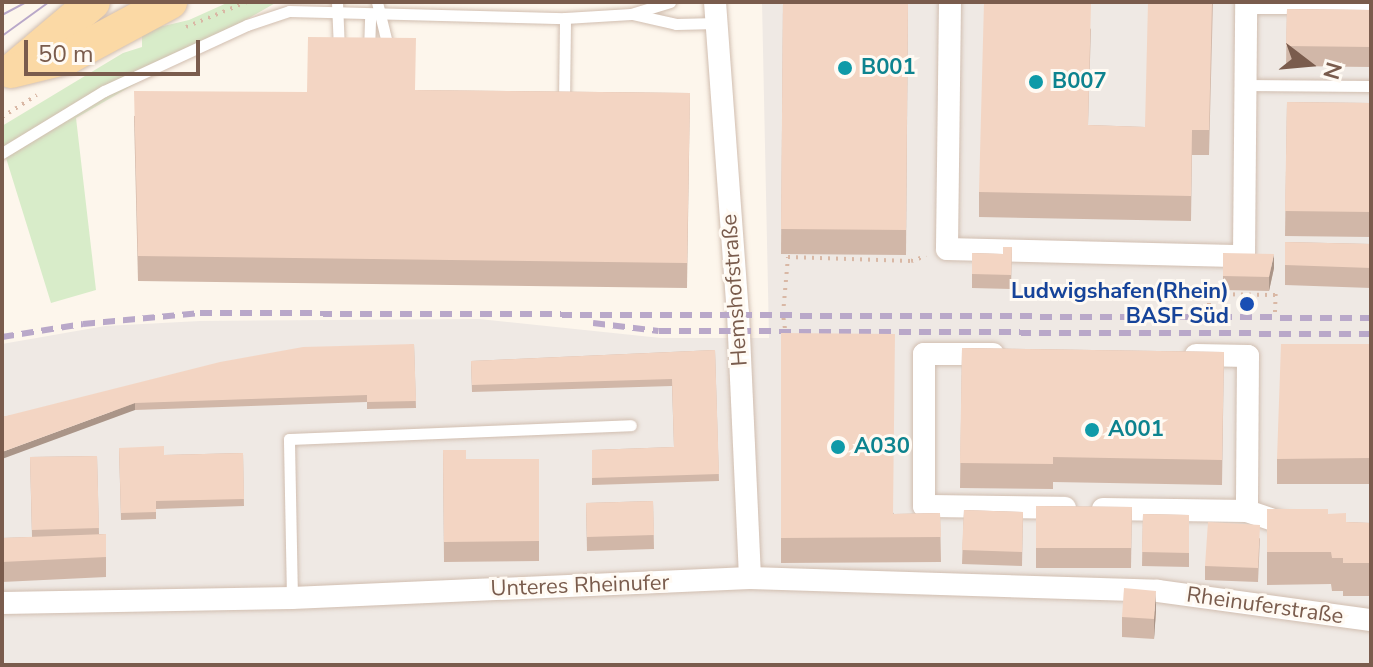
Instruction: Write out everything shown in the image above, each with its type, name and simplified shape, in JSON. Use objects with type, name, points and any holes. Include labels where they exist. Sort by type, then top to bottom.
[{"type":"main road","points":[[6,74],[93,2]]},
{"type":"main road","points":[[6,74],[68,57],[170,2]]},
{"type":"street","points":[[950,2],[947,249],[1244,256],[1246,5]]},
{"type":"street","name":"Hemshofstraße","points":[[716,12],[738,313],[750,578]]},
{"type":"street","points":[[1017,354],[924,354],[924,506],[1247,511],[1298,528],[1312,528]]},
{"type":"street","points":[[1171,355],[1248,356],[1247,511]]},
{"type":"street","name":"Unteres Rheinufer","points":[[2,603],[292,598],[750,578],[1158,591]]},
{"type":"street","name":"Rheinuferstraße","points":[[1158,591],[1371,620]]},
{"type":"lane","points":[[369,63],[377,2]]},
{"type":"lane","points":[[2,153],[104,91],[247,25],[289,11],[338,7],[375,14],[565,18],[631,14],[670,2]]},
{"type":"lane","points":[[1246,5],[1371,8]]},
{"type":"lane","points":[[338,7],[338,63]]},
{"type":"lane","points":[[631,14],[676,24],[716,12]]},
{"type":"lane","points":[[375,14],[389,44],[388,63]]},
{"type":"lane","points":[[564,103],[565,18]]},
{"type":"lane","points":[[1245,85],[1371,86]]},
{"type":"lane","points":[[292,598],[289,439],[631,425]]},
{"type":"path","points":[[801,337],[786,336],[783,330],[788,257],[911,261],[947,249]]},
{"type":"path","points":[[1275,312],[1276,288]]},
{"type":"path","points":[[1209,312],[1209,291],[1276,295]]},
{"type":"shaded area","points":[[762,2],[1371,2],[1371,665],[2,665],[2,344],[105,326],[200,321],[479,319],[661,338],[769,338]]},
{"type":"green space","points":[[229,2],[277,2],[76,118],[96,290],[51,303],[2,145],[2,126],[123,53],[142,47],[142,31],[189,20]]},
{"type":"building","name":"B001","points":[[783,2],[908,2],[906,230],[781,229]]},
{"type":"building","points":[[984,2],[1091,3],[1088,125],[1145,127],[1148,2],[1212,2],[1209,130],[1192,130],[1191,196],[979,192]]},
{"type":"building","points":[[1287,9],[1371,10],[1371,47],[1286,46]]},
{"type":"building","points":[[308,37],[416,38],[415,90],[690,93],[687,263],[138,256],[134,91],[307,92]]},
{"type":"building","points":[[1287,102],[1371,103],[1371,212],[1285,211]]},
{"type":"building","points":[[1285,242],[1371,244],[1371,268],[1285,265]]},
{"type":"building","points":[[1003,247],[1012,247],[1011,275],[972,274],[972,253],[1003,254]]},
{"type":"building","points":[[1223,253],[1274,254],[1269,277],[1223,276]]},
{"type":"building","name":"A030","points":[[781,333],[895,334],[893,514],[940,513],[941,537],[781,538]]},
{"type":"building","points":[[414,344],[416,401],[367,402],[367,395],[135,403],[2,452],[2,417],[220,362],[303,347]]},
{"type":"building","points":[[1281,344],[1371,344],[1371,458],[1277,459]]},
{"type":"building","name":"A001","points":[[962,348],[1224,352],[1222,460],[1053,457],[1053,464],[960,463]]},
{"type":"building","points":[[715,350],[719,474],[592,478],[592,450],[674,447],[672,379],[472,385],[471,361]]},
{"type":"building","points":[[164,446],[164,455],[243,453],[244,499],[156,501],[156,512],[121,513],[119,448]]},
{"type":"building","points":[[443,450],[466,450],[466,459],[539,459],[539,541],[444,542]]},
{"type":"building","points":[[97,456],[99,528],[32,530],[30,457]]},
{"type":"building","points":[[653,501],[654,535],[587,537],[586,503]]},
{"type":"building","points":[[1036,506],[1132,507],[1131,548],[1036,548]]},
{"type":"building","points":[[1267,509],[1328,509],[1328,514],[1346,513],[1346,522],[1371,523],[1371,563],[1343,563],[1343,558],[1332,558],[1331,552],[1267,552]]},
{"type":"building","points":[[964,510],[1023,512],[1022,552],[962,550]]},
{"type":"building","points":[[1143,514],[1189,515],[1189,553],[1142,552]]},
{"type":"building","points":[[1208,522],[1260,525],[1258,568],[1205,566]]},
{"type":"building","points":[[106,534],[106,557],[2,562],[2,538]]},
{"type":"building","points":[[1124,588],[1156,591],[1154,619],[1122,617]]},
{"type":"tram line","points":[[2,15],[26,2]]},
{"type":"tram line","points":[[2,36],[49,2]]},
{"type":"railway","points":[[2,337],[83,324],[200,313],[1371,318]]},
{"type":"railway","points":[[593,323],[659,331],[1371,334]]},
{"type":"place","name":"B001","points":[[845,68]]},
{"type":"place","name":"B007","points":[[1036,82]]},
{"type":"place","name":"Ludwigshafen(Rhein) BASF Süd","points":[[1247,304]]},
{"type":"place","name":"A001","points":[[1092,430]]},
{"type":"place","name":"A030","points":[[838,447]]}]
